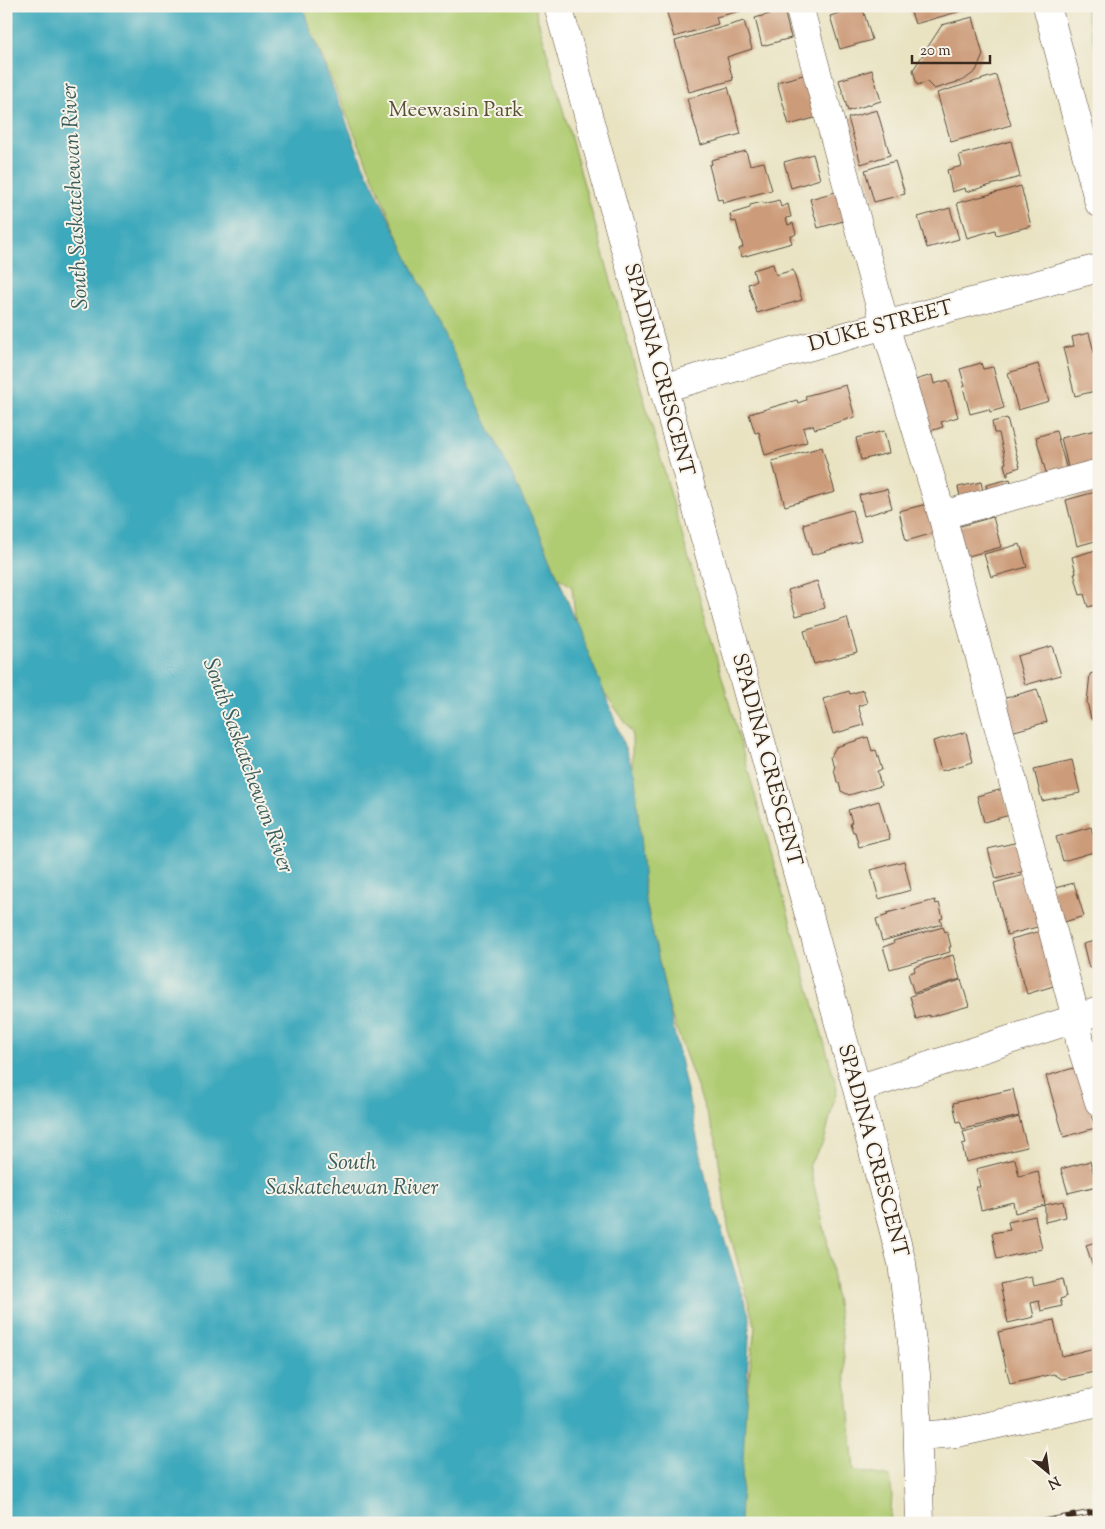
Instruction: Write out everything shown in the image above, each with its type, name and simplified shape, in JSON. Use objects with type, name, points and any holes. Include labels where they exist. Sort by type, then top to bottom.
[{"type":"street","name":"SPADINA CRESCENT","points":[[558,6],[857,1089],[902,1264],[916,1374],[920,1523]]},
{"type":"street","points":[[799,6],[885,325],[1088,1014],[1080,1042],[1099,1102]]},
{"type":"street","points":[[1047,6],[1099,203]]},
{"type":"street","name":"DUKE STREET","points":[[663,388],[885,325],[1099,268]]},
{"type":"street","points":[[942,515],[1099,473]]},
{"type":"street","points":[[857,1089],[1088,1014]]},
{"type":"street","points":[[918,1436],[957,1433],[1099,1402]]},
{"type":"green space","name":"Meewasin Park","points":[[303,6],[534,6],[837,1088],[824,1142],[809,1165],[827,1240],[842,1336],[854,1470],[890,1477],[892,1495],[890,1523],[725,1523],[740,1449],[755,1327],[728,1227],[716,1140],[670,1011],[633,846],[632,732],[579,656],[572,587],[530,557],[446,350],[307,21]]},
{"type":"green space","points":[[1085,6],[1099,6],[1099,61]]},
{"type":"water","name":"South Saskatchewan River","points":[[6,6],[303,6],[307,21],[362,162],[544,542],[635,775],[645,897],[708,1188],[750,1318],[740,1523],[6,1523]]},
{"type":"building","points":[[665,6],[743,6],[744,10],[716,17],[718,24],[674,37]]},
{"type":"building","points":[[862,6],[872,40],[840,49],[830,16]]},
{"type":"building","points":[[909,6],[975,6],[975,7],[915,24]]},
{"type":"building","points":[[784,10],[791,38],[762,46],[755,18]]},
{"type":"building","points":[[973,17],[983,55],[976,71],[964,80],[934,89],[927,82],[917,85],[913,70],[942,25]]},
{"type":"building","points":[[744,21],[752,49],[727,57],[733,80],[689,92],[675,41]]},
{"type":"building","points":[[872,70],[881,101],[848,111],[839,80]]},
{"type":"building","points":[[807,74],[818,117],[789,125],[777,82]]},
{"type":"building","points":[[996,75],[1011,125],[951,142],[937,93]]},
{"type":"building","points":[[728,87],[741,134],[701,145],[687,99]]},
{"type":"building","points":[[877,110],[890,155],[861,164],[848,118]]},
{"type":"building","points":[[1011,141],[1020,177],[966,192],[965,188],[952,192],[947,170],[962,166],[959,155]]},
{"type":"building","points":[[746,151],[750,165],[764,162],[772,190],[723,203],[722,199],[718,200],[709,165],[712,164],[711,160]]},
{"type":"building","points":[[813,154],[820,179],[791,188],[784,162]]},
{"type":"building","points":[[895,161],[905,194],[874,202],[865,170]]},
{"type":"building","points":[[1021,186],[1031,226],[996,235],[995,230],[967,238],[957,203]]},
{"type":"building","points":[[839,191],[847,220],[818,228],[810,199]]},
{"type":"building","points":[[779,200],[781,207],[788,204],[791,217],[786,218],[788,225],[793,223],[796,234],[790,237],[792,243],[742,257],[739,249],[743,247],[736,221],[732,222],[730,214],[750,208],[750,205]]},
{"type":"building","points":[[950,208],[959,239],[927,248],[918,217]]},
{"type":"building","points":[[773,264],[776,275],[793,270],[802,300],[757,313],[748,284],[756,281],[753,270]]},
{"type":"building","points":[[1089,333],[1099,371],[1099,390],[1075,396],[1063,348],[1074,346],[1072,337]]},
{"type":"building","points":[[981,363],[983,369],[993,367],[1004,408],[990,412],[989,409],[970,414],[960,369]]},
{"type":"building","points":[[1038,364],[1049,401],[1018,410],[1008,373]]},
{"type":"building","points":[[932,375],[934,384],[948,380],[958,417],[941,422],[943,427],[930,431],[912,381]]},
{"type":"building","points":[[846,385],[855,417],[815,429],[813,425],[803,428],[807,442],[765,455],[759,432],[755,433],[749,414],[797,400],[798,403],[806,400],[805,396]]},
{"type":"building","points":[[1007,418],[1020,467],[1008,471],[1008,476],[999,433],[994,433],[992,422]]},
{"type":"building","points":[[1096,430],[1099,442],[1099,464],[1069,471],[1061,438]]},
{"type":"building","points":[[884,431],[889,453],[861,460],[856,438]]},
{"type":"building","points":[[1056,431],[1067,470],[1047,476],[1036,437]]},
{"type":"building","points":[[822,447],[835,492],[785,506],[772,461]]},
{"type":"building","points":[[1010,479],[1013,489],[988,495],[986,485]]},
{"type":"building","points":[[981,482],[984,496],[961,501],[958,487]]},
{"type":"building","points":[[887,489],[892,508],[864,516],[859,495]]},
{"type":"building","points":[[1099,491],[1099,540],[1077,546],[1066,500]]},
{"type":"building","points":[[927,504],[934,533],[906,541],[899,511]]},
{"type":"building","points":[[852,510],[861,541],[812,555],[803,524]]},
{"type":"building","points":[[993,517],[1001,547],[965,557],[957,527]]},
{"type":"building","points":[[1020,544],[1027,567],[991,577],[984,554]]},
{"type":"building","points":[[1099,549],[1099,604],[1088,607],[1084,594],[1080,595],[1072,557]]},
{"type":"building","points":[[817,581],[825,608],[796,616],[788,590]]},
{"type":"building","points":[[847,618],[857,652],[814,664],[804,631]]},
{"type":"building","points":[[1052,646],[1061,675],[1025,685],[1017,656]]},
{"type":"building","points":[[1099,671],[1099,717],[1091,719],[1087,702],[1090,674]]},
{"type":"building","points":[[1037,689],[1047,722],[1011,732],[1002,699]]},
{"type":"building","points":[[863,690],[867,703],[858,706],[864,725],[833,734],[823,699],[849,691],[850,694]]},
{"type":"building","points":[[966,732],[973,762],[941,771],[933,741]]},
{"type":"building","points":[[868,737],[872,751],[876,750],[882,770],[877,771],[881,786],[849,795],[841,791],[831,756],[836,747]]},
{"type":"building","points":[[1072,760],[1080,793],[1042,801],[1034,769]]},
{"type":"building","points":[[1003,789],[1010,815],[984,822],[977,796]]},
{"type":"building","points":[[879,801],[890,839],[859,847],[855,832],[853,832],[850,823],[852,822],[848,810]]},
{"type":"building","points":[[1091,827],[1097,851],[1063,861],[1056,837]]},
{"type":"building","points":[[1018,842],[1025,871],[996,879],[988,849]]},
{"type":"building","points":[[904,861],[911,890],[879,899],[871,870]]},
{"type":"building","points":[[1028,874],[1041,926],[1007,935],[994,883]]},
{"type":"building","points":[[1074,883],[1084,916],[1061,923],[1051,889]]},
{"type":"building","points":[[935,900],[936,904],[939,903],[943,918],[940,919],[942,924],[882,941],[876,919],[888,915],[887,913]]},
{"type":"building","points":[[943,927],[945,932],[947,931],[951,947],[949,947],[950,952],[890,969],[883,947],[894,943],[893,941]]},
{"type":"building","points":[[1041,931],[1057,985],[1027,994],[1011,939]]},
{"type":"building","points":[[1099,940],[1099,966],[1089,968],[1083,944]]},
{"type":"building","points":[[953,955],[960,979],[914,993],[908,974],[915,971],[914,967]]},
{"type":"building","points":[[961,980],[969,1006],[916,1019],[910,996]]},
{"type":"building","points":[[1077,1067],[1095,1128],[1064,1137],[1046,1076]]},
{"type":"building","points":[[1013,1089],[1019,1116],[963,1129],[960,1121],[957,1122],[953,1103]]},
{"type":"building","points":[[1019,1117],[1027,1147],[966,1162],[962,1144],[966,1143],[963,1132]]},
{"type":"building","points":[[1015,1159],[1019,1176],[1038,1171],[1045,1205],[1015,1213],[1013,1202],[981,1210],[976,1187],[980,1187],[976,1169]]},
{"type":"building","points":[[1090,1161],[1097,1186],[1068,1193],[1061,1169]]},
{"type":"building","points":[[1063,1201],[1066,1217],[1045,1222],[1045,1205]]},
{"type":"building","points":[[1035,1216],[1042,1249],[997,1259],[992,1233],[1010,1230],[1008,1222]]},
{"type":"building","points":[[1099,1241],[1099,1265],[1093,1267],[1086,1245]]},
{"type":"building","points":[[1032,1277],[1034,1286],[1062,1279],[1066,1297],[1060,1299],[1062,1306],[1041,1311],[1039,1301],[1031,1303],[1034,1317],[1008,1323],[1000,1284]]},
{"type":"building","points":[[1054,1320],[1062,1356],[1099,1347],[1099,1371],[1062,1379],[1054,1374],[1010,1384],[998,1332]]},
{"type":"railway","points":[[1033,1523],[1099,1511]]}]
